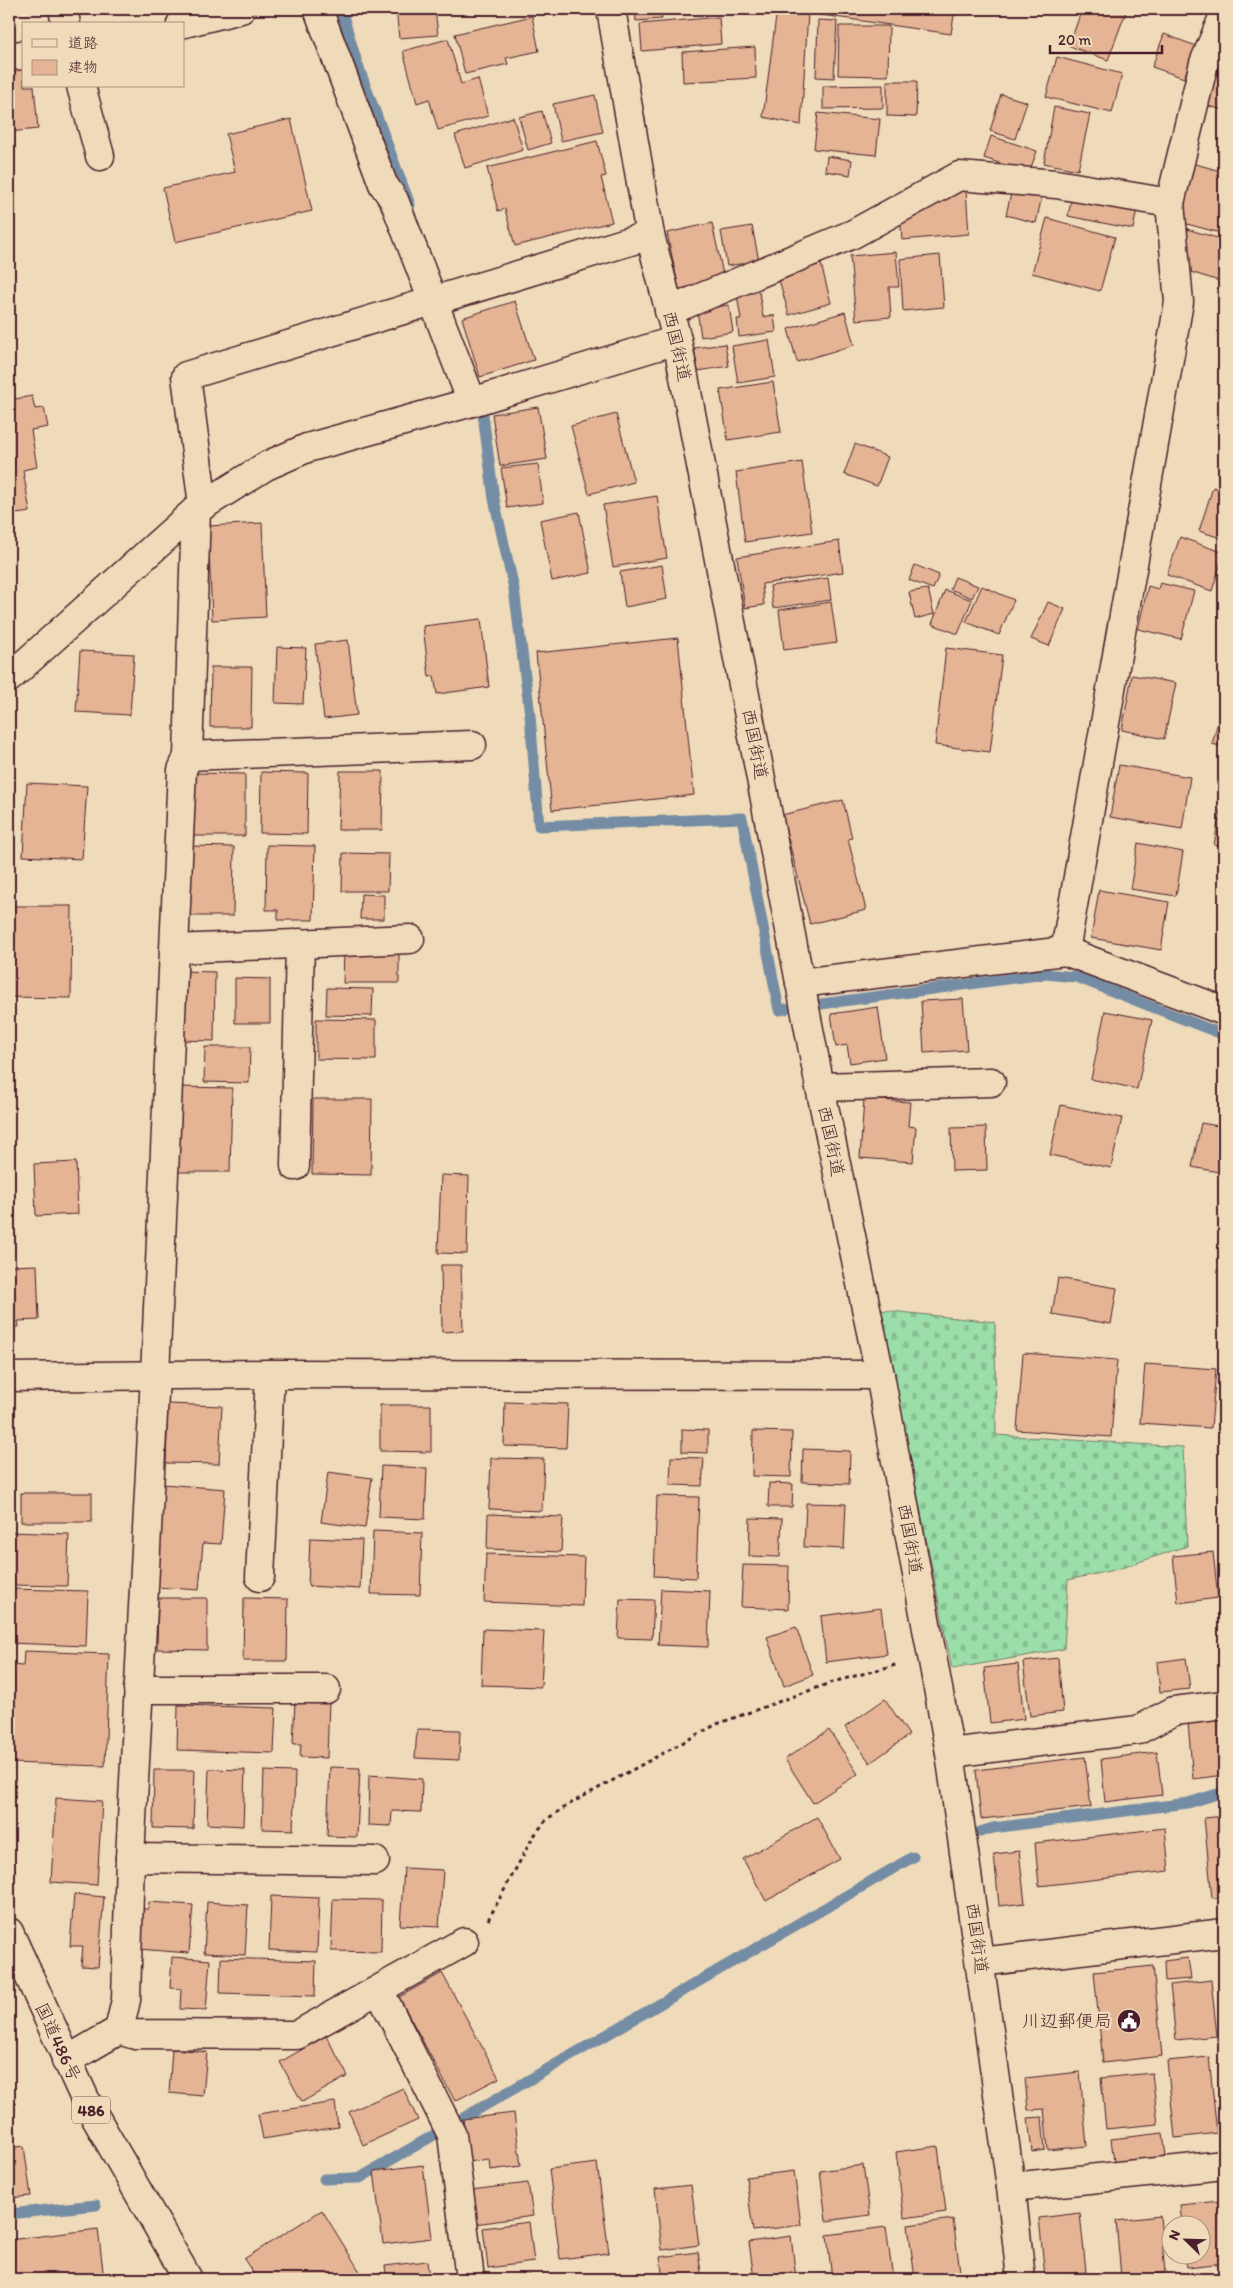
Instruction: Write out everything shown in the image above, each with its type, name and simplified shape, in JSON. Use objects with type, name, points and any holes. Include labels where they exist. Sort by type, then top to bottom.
[{"type":"main road","points":[[63,9],[66,22]]},
{"type":"main road","points":[[185,23],[241,9]]},
{"type":"main road","points":[[318,9],[383,184],[394,200],[440,300],[472,402]]},
{"type":"main road","name":"西国街道","points":[[612,9],[650,235],[677,340],[820,1087],[880,1375],[950,1753],[1011,2187],[1021,2279]]},
{"type":"main road","points":[[1065,951],[1179,302],[1170,203],[1204,63],[1224,15]]},
{"type":"main road","points":[[9,56],[22,55]]},
{"type":"main road","points":[[81,88],[100,156]]},
{"type":"main road","points":[[669,311],[852,234],[959,176],[1056,184],[1170,203]]},
{"type":"main road","points":[[66,2062],[119,2030],[126,2000],[130,1858],[155,1375],[182,770],[188,756],[200,508],[186,376],[650,235]]},
{"type":"main road","points":[[9,678],[200,508],[266,466],[307,448],[472,402],[677,340]]},
{"type":"main road","points":[[188,756],[472,745]]},
{"type":"main road","points":[[175,949],[410,938]]},
{"type":"main road","points":[[295,1166],[300,943]]},
{"type":"main road","points":[[800,983],[1065,951],[1224,1012]]},
{"type":"main road","points":[[820,1087],[991,1082]]},
{"type":"main road","points":[[260,1577],[270,1374]]},
{"type":"main road","points":[[9,1376],[270,1374],[880,1375]]},
{"type":"main road","points":[[138,1689],[326,1689]]},
{"type":"main road","points":[[950,1753],[1138,1730],[1174,1711],[1224,1705]]},
{"type":"main road","points":[[130,1858],[375,1861]]},
{"type":"main road","name":"国道486号","points":[[9,1932],[84,2099],[188,2279]]},
{"type":"main road","points":[[980,1962],[1224,1933]]},
{"type":"main road","points":[[119,2030],[132,2034],[297,2034],[464,1942]]},
{"type":"main road","points":[[379,1990],[449,2128],[470,2279]]},
{"type":"main road","points":[[1011,2187],[1224,2165]]},
{"type":"path","points":[[464,1942],[481,1930],[494,1912],[533,1836],[547,1819],[573,1802],[717,1724],[833,1682],[932,1655]]},
{"type":"green space","points":[[881,1310],[995,1322],[996,1435],[1183,1447],[1187,1546],[1118,1569],[1068,1580],[1064,1649],[952,1669]]},
{"type":"building","points":[[396,9],[435,9],[438,35],[399,38]]},
{"type":"building","points":[[635,9],[661,9],[662,19],[636,21]]},
{"type":"building","points":[[667,9],[695,9],[667,11]]},
{"type":"building","points":[[777,9],[955,9],[951,34],[808,13],[801,125],[763,117]]},
{"type":"building","points":[[1082,9],[1127,9],[1108,60],[1069,46]]},
{"type":"building","points":[[532,16],[539,51],[506,58],[508,64],[465,74],[455,34]]},
{"type":"building","points":[[719,17],[721,44],[642,51],[640,24]]},
{"type":"building","points":[[818,20],[837,21],[834,78],[816,77]]},
{"type":"building","points":[[839,26],[889,26],[888,76],[838,75]]},
{"type":"building","points":[[1164,34],[1196,46],[1184,78],[1152,67]]},
{"type":"building","points":[[448,39],[461,84],[478,79],[488,116],[438,130],[429,99],[417,103],[403,51]]},
{"type":"building","points":[[755,47],[756,78],[683,82],[682,52]]},
{"type":"building","points":[[1219,51],[1224,52],[1224,110],[1204,105]]},
{"type":"building","points":[[1057,57],[1122,74],[1112,113],[1046,97]]},
{"type":"building","points":[[22,69],[22,88],[34,88],[38,129],[9,132],[9,71]]},
{"type":"building","points":[[887,81],[917,81],[916,117],[887,116]]},
{"type":"building","points":[[883,85],[883,108],[823,109],[823,86]]},
{"type":"building","points":[[1001,94],[1027,102],[1015,139],[990,131]]},
{"type":"building","points":[[595,95],[603,132],[561,141],[553,104]]},
{"type":"building","points":[[1054,107],[1090,114],[1078,170],[1044,163]]},
{"type":"building","points":[[542,111],[551,143],[528,150],[519,117]]},
{"type":"building","points":[[818,113],[880,119],[876,155],[814,149]]},
{"type":"building","points":[[513,117],[523,150],[465,168],[455,135]]},
{"type":"building","points":[[291,119],[312,211],[175,242],[163,188],[235,172],[226,134]]},
{"type":"building","points":[[991,136],[1037,151],[1029,173],[984,158]]},
{"type":"building","points":[[597,141],[606,176],[601,177],[612,222],[515,246],[505,209],[498,211],[487,168]]},
{"type":"building","points":[[827,156],[852,160],[850,175],[825,171]]},
{"type":"building","points":[[1192,163],[1224,172],[1224,234],[1176,221]]},
{"type":"building","points":[[1012,189],[1042,196],[1036,223],[1006,215]]},
{"type":"building","points":[[966,190],[969,234],[902,240],[900,213]]},
{"type":"building","points":[[1073,191],[1138,204],[1133,229],[1068,216]]},
{"type":"building","points":[[1047,218],[1115,237],[1100,291],[1032,273]]},
{"type":"building","points":[[712,223],[724,279],[679,289],[667,233]]},
{"type":"building","points":[[752,226],[759,261],[727,266],[721,231]]},
{"type":"building","points":[[1180,227],[1224,240],[1224,261],[1219,281],[1181,269]]},
{"type":"building","points":[[896,252],[899,287],[889,287],[891,317],[856,320],[850,256]]},
{"type":"building","points":[[940,255],[944,307],[903,311],[900,259]]},
{"type":"building","points":[[821,264],[831,303],[789,315],[778,276]]},
{"type":"building","points":[[759,292],[763,317],[774,315],[776,332],[739,337],[737,319],[741,319],[737,295]]},
{"type":"building","points":[[515,301],[534,360],[480,377],[462,318]]},
{"type":"building","points":[[729,305],[733,332],[701,337],[697,310]]},
{"type":"building","points":[[845,312],[854,345],[797,362],[788,329]]},
{"type":"building","points":[[769,340],[775,377],[738,383],[732,346]]},
{"type":"building","points":[[725,344],[729,366],[698,371],[694,348]]},
{"type":"building","points":[[773,382],[781,432],[728,440],[720,390]]},
{"type":"building","points":[[32,396],[35,409],[44,408],[48,427],[31,430],[37,467],[23,470],[30,512],[9,515],[9,400]]},
{"type":"building","points":[[538,407],[547,459],[500,466],[492,414]]},
{"type":"building","points":[[616,414],[634,482],[589,494],[571,426]]},
{"type":"building","points":[[855,444],[888,457],[877,486],[844,474]]},
{"type":"building","points":[[802,462],[812,532],[745,542],[736,472]]},
{"type":"building","points":[[538,464],[543,503],[507,508],[501,468]]},
{"type":"building","points":[[1213,487],[1224,491],[1224,539],[1199,531]]},
{"type":"building","points":[[657,496],[667,558],[613,567],[603,505]]},
{"type":"building","points":[[579,512],[591,573],[552,581],[540,520]]},
{"type":"building","points":[[262,523],[266,617],[212,620],[208,526]]},
{"type":"building","points":[[1180,537],[1224,553],[1212,591],[1167,575]]},
{"type":"building","points":[[839,541],[843,572],[762,584],[764,605],[745,608],[737,557]]},
{"type":"building","points":[[662,565],[667,599],[625,607],[620,572]]},
{"type":"building","points":[[915,565],[939,575],[933,589],[909,580]]},
{"type":"building","points":[[955,577],[978,586],[972,598],[950,589]]},
{"type":"building","points":[[828,578],[831,600],[773,608],[770,586]]},
{"type":"building","points":[[1160,583],[1194,591],[1181,639],[1138,629],[1148,586],[1158,589]]},
{"type":"building","points":[[982,586],[1014,600],[999,635],[966,622]]},
{"type":"building","points":[[928,589],[934,614],[915,619],[909,592]]},
{"type":"building","points":[[945,590],[972,600],[958,634],[932,624]]},
{"type":"building","points":[[831,602],[837,643],[784,650],[779,610]]},
{"type":"building","points":[[1048,602],[1065,609],[1049,646],[1031,639]]},
{"type":"building","points":[[481,619],[489,687],[437,694],[434,676],[429,677],[423,626]]},
{"type":"building","points":[[678,638],[694,795],[552,810],[536,653]]},
{"type":"building","points":[[348,640],[357,715],[324,719],[315,644]]},
{"type":"building","points":[[277,647],[306,648],[303,704],[275,703]]},
{"type":"building","points":[[946,648],[1002,655],[990,752],[935,745]]},
{"type":"building","points":[[80,651],[134,654],[130,715],[76,712]]},
{"type":"building","points":[[211,667],[252,667],[251,727],[210,727]]},
{"type":"building","points":[[1132,675],[1176,683],[1164,739],[1122,730]]},
{"type":"building","points":[[1224,700],[1224,747],[1212,744]]},
{"type":"building","points":[[1119,765],[1190,777],[1182,829],[1110,817]]},
{"type":"building","points":[[340,771],[383,771],[382,830],[338,830]]},
{"type":"building","points":[[261,772],[308,773],[307,834],[260,833]]},
{"type":"building","points":[[193,773],[245,774],[245,836],[192,836]]},
{"type":"building","points":[[27,783],[87,786],[82,859],[23,856]]},
{"type":"building","points":[[1224,789],[1224,847],[1214,845]]},
{"type":"building","points":[[843,800],[852,838],[848,839],[866,910],[810,924],[782,815]]},
{"type":"building","points":[[1138,843],[1183,852],[1176,896],[1130,889]]},
{"type":"building","points":[[267,845],[315,846],[313,920],[278,920],[278,910],[266,910]]},
{"type":"building","points":[[190,846],[234,847],[233,916],[188,916]]},
{"type":"building","points":[[343,853],[389,854],[388,891],[342,891]]},
{"type":"building","points":[[1099,890],[1169,902],[1161,950],[1091,938]]},
{"type":"building","points":[[361,894],[384,895],[384,919],[360,919]]},
{"type":"building","points":[[9,906],[72,906],[71,998],[9,997]]},
{"type":"building","points":[[344,950],[399,951],[399,983],[343,983]]},
{"type":"building","points":[[180,971],[215,972],[214,1041],[179,1040]]},
{"type":"building","points":[[235,978],[270,979],[270,1023],[235,1023]]},
{"type":"building","points":[[327,988],[373,989],[372,1016],[326,1015]]},
{"type":"building","points":[[963,999],[967,1050],[924,1053],[921,1001]]},
{"type":"building","points":[[878,1007],[885,1058],[850,1063],[847,1045],[836,1047],[831,1014]]},
{"type":"building","points":[[1105,1011],[1152,1020],[1137,1089],[1091,1079]]},
{"type":"building","points":[[316,1019],[376,1020],[376,1060],[316,1059]]},
{"type":"building","points":[[205,1047],[250,1047],[249,1083],[204,1082]]},
{"type":"building","points":[[178,1087],[232,1088],[230,1172],[177,1172]]},
{"type":"building","points":[[313,1099],[372,1099],[371,1175],[312,1174]]},
{"type":"building","points":[[864,1099],[910,1102],[908,1126],[916,1127],[913,1162],[860,1158]]},
{"type":"building","points":[[1061,1105],[1122,1118],[1111,1168],[1050,1155]]},
{"type":"building","points":[[1201,1123],[1224,1127],[1224,1173],[1192,1167]]},
{"type":"building","points":[[986,1127],[987,1170],[952,1171],[951,1128]]},
{"type":"building","points":[[76,1162],[78,1214],[36,1216],[34,1164]]},
{"type":"building","points":[[441,1175],[469,1176],[467,1254],[438,1253]]},
{"type":"building","points":[[37,1265],[39,1320],[18,1321],[19,1327],[9,1327],[9,1266]]},
{"type":"building","points":[[441,1265],[461,1265],[463,1331],[442,1332]]},
{"type":"building","points":[[1058,1278],[1117,1288],[1111,1324],[1052,1314]]},
{"type":"building","points":[[1023,1353],[1117,1360],[1111,1437],[1017,1430]]},
{"type":"building","points":[[1145,1364],[1216,1369],[1211,1428],[1140,1423]]},
{"type":"building","points":[[505,1402],[568,1404],[566,1448],[504,1446]]},
{"type":"building","points":[[168,1404],[222,1406],[219,1464],[166,1463]]},
{"type":"building","points":[[380,1405],[431,1405],[431,1452],[380,1451]]},
{"type":"building","points":[[682,1429],[708,1430],[708,1453],[682,1452]]},
{"type":"building","points":[[753,1431],[792,1432],[791,1477],[752,1476]]},
{"type":"building","points":[[803,1449],[850,1451],[849,1484],[802,1482]]},
{"type":"building","points":[[671,1457],[704,1458],[702,1486],[670,1485]]},
{"type":"building","points":[[491,1458],[544,1459],[542,1511],[489,1509]]},
{"type":"building","points":[[381,1466],[427,1468],[425,1519],[379,1517]]},
{"type":"building","points":[[328,1472],[372,1478],[365,1528],[321,1522]]},
{"type":"building","points":[[769,1483],[793,1484],[792,1507],[768,1507]]},
{"type":"building","points":[[163,1484],[225,1489],[221,1544],[203,1543],[199,1590],[155,1587]]},
{"type":"building","points":[[21,1493],[92,1493],[92,1522],[21,1522]]},
{"type":"building","points":[[657,1496],[699,1497],[696,1578],[654,1576]]},
{"type":"building","points":[[806,1503],[846,1504],[844,1549],[804,1547]]},
{"type":"building","points":[[488,1514],[563,1517],[561,1552],[487,1549]]},
{"type":"building","points":[[750,1518],[782,1519],[780,1557],[749,1556]]},
{"type":"building","points":[[373,1531],[422,1533],[420,1595],[371,1594]]},
{"type":"building","points":[[9,1532],[69,1534],[67,1586],[9,1585]]},
{"type":"building","points":[[310,1538],[362,1540],[360,1589],[308,1586]]},
{"type":"building","points":[[1213,1552],[1218,1598],[1178,1603],[1173,1556]]},
{"type":"building","points":[[486,1554],[584,1557],[582,1606],[484,1602]]},
{"type":"building","points":[[743,1565],[789,1566],[788,1609],[741,1607]]},
{"type":"building","points":[[10,1589],[88,1591],[86,1646],[9,1643]]},
{"type":"building","points":[[661,1589],[710,1591],[708,1647],[658,1645]]},
{"type":"building","points":[[158,1598],[207,1598],[207,1650],[157,1649]]},
{"type":"building","points":[[244,1598],[288,1599],[287,1661],[243,1661]]},
{"type":"building","points":[[620,1599],[654,1600],[652,1639],[618,1638]]},
{"type":"building","points":[[881,1608],[887,1654],[826,1662],[821,1616]]},
{"type":"building","points":[[796,1627],[813,1675],[784,1686],[767,1637]]},
{"type":"building","points":[[483,1629],[544,1631],[541,1687],[481,1685]]},
{"type":"building","points":[[24,1651],[109,1654],[105,1766],[9,1763],[9,1665],[23,1666]]},
{"type":"building","points":[[1058,1658],[1063,1712],[1030,1716],[1023,1662]]},
{"type":"building","points":[[1186,1658],[1190,1689],[1160,1692],[1157,1662]]},
{"type":"building","points":[[1018,1664],[1024,1719],[990,1723],[984,1668]]},
{"type":"building","points":[[885,1699],[909,1735],[870,1763],[845,1727]]},
{"type":"building","points":[[295,1700],[329,1701],[327,1758],[300,1757],[301,1744],[293,1744]]},
{"type":"building","points":[[178,1705],[276,1708],[274,1753],[177,1750]]},
{"type":"building","points":[[1224,1719],[1224,1775],[1193,1779],[1188,1723]]},
{"type":"building","points":[[417,1729],[460,1730],[459,1760],[415,1758]]},
{"type":"building","points":[[829,1730],[858,1774],[813,1803],[785,1759]]},
{"type":"building","points":[[1157,1752],[1162,1795],[1105,1802],[1101,1759]]},
{"type":"building","points":[[1085,1757],[1091,1807],[981,1819],[976,1770]]},
{"type":"building","points":[[330,1767],[360,1768],[357,1837],[327,1836]]},
{"type":"building","points":[[209,1769],[245,1770],[243,1826],[207,1824]]},
{"type":"building","points":[[154,1770],[195,1770],[193,1829],[153,1828]]},
{"type":"building","points":[[264,1771],[295,1772],[293,1830],[262,1829]]},
{"type":"building","points":[[369,1775],[422,1779],[421,1812],[392,1811],[391,1826],[368,1825]]},
{"type":"building","points":[[56,1798],[102,1801],[97,1885],[51,1882]]},
{"type":"building","points":[[1224,1816],[1224,1897],[1212,1898],[1204,1818]]},
{"type":"building","points":[[817,1817],[840,1859],[766,1901],[743,1859]]},
{"type":"building","points":[[1165,1828],[1169,1871],[1039,1886],[1035,1843]]},
{"type":"building","points":[[1019,1851],[1025,1903],[999,1906],[994,1854]]},
{"type":"building","points":[[404,1868],[443,1870],[439,1927],[400,1925]]},
{"type":"building","points":[[74,1894],[104,1897],[98,1967],[81,1966],[83,1946],[70,1946]]},
{"type":"building","points":[[271,1896],[319,1898],[317,1952],[269,1950]]},
{"type":"building","points":[[333,1899],[382,1900],[381,1952],[331,1951]]},
{"type":"building","points":[[149,1902],[193,1905],[189,1953],[138,1949],[142,1909],[148,1909]]},
{"type":"building","points":[[207,1902],[248,1905],[245,1955],[204,1953]]},
{"type":"building","points":[[172,1957],[210,1960],[206,2010],[180,2009],[181,1989],[170,1988]]},
{"type":"building","points":[[221,1958],[316,1961],[315,1996],[220,1993]]},
{"type":"building","points":[[1188,1958],[1191,1979],[1165,1981],[1164,1961]]},
{"type":"building","name":"川辺郵便局","points":[[1153,1966],[1162,2056],[1103,2063],[1094,1972]]},
{"type":"building","points":[[442,1973],[499,2078],[455,2101],[399,1997]]},
{"type":"building","points":[[1211,1980],[1217,2036],[1176,2040],[1170,1985]]},
{"type":"building","points":[[326,2036],[348,2076],[302,2102],[280,2062]]},
{"type":"building","points":[[172,2049],[207,2052],[203,2096],[169,2093]]},
{"type":"building","points":[[1209,2057],[1217,2133],[1175,2138],[1167,2061]]},
{"type":"building","points":[[1080,2072],[1087,2146],[1048,2150],[1044,2109],[1028,2110],[1025,2078]]},
{"type":"building","points":[[1152,2073],[1158,2124],[1106,2129],[1101,2078]]},
{"type":"building","points":[[403,2088],[418,2120],[363,2145],[349,2112]]},
{"type":"building","points":[[335,2102],[338,2127],[263,2139],[258,2114]]},
{"type":"building","points":[[514,2113],[521,2166],[490,2170],[489,2159],[468,2162],[463,2119]]},
{"type":"building","points":[[1042,2117],[1045,2150],[1032,2152],[1028,2118]]},
{"type":"building","points":[[1224,2123],[1224,2150],[1220,2151],[1218,2124]]},
{"type":"building","points":[[1163,2133],[1166,2156],[1114,2162],[1111,2139]]},
{"type":"building","points":[[24,2146],[31,2196],[9,2198],[9,2148]]},
{"type":"building","points":[[938,2146],[946,2212],[904,2218],[896,2152]]},
{"type":"building","points":[[597,2163],[609,2253],[560,2259],[549,2169]]},
{"type":"building","points":[[423,2165],[432,2238],[383,2244],[374,2171]]},
{"type":"building","points":[[863,2165],[870,2215],[826,2221],[820,2171]]},
{"type":"building","points":[[794,2171],[801,2225],[753,2231],[746,2177]]},
{"type":"building","points":[[528,2183],[533,2216],[475,2224],[471,2190]]},
{"type":"building","points":[[691,2185],[699,2245],[662,2250],[655,2189]]},
{"type":"building","points":[[1220,2201],[1224,2263],[1210,2265],[1210,2216],[1181,2216],[1180,2205]]},
{"type":"building","points":[[322,2210],[362,2275],[355,2279],[257,2279],[244,2259]]},
{"type":"building","points":[[1080,2213],[1086,2272],[1045,2277],[1039,2218]]},
{"type":"building","points":[[1160,2216],[1160,2266],[1164,2266],[1165,2273],[1121,2277],[1116,2221]]},
{"type":"building","points":[[953,2219],[961,2279],[915,2279],[908,2225]]},
{"type":"building","points":[[529,2222],[534,2262],[488,2268],[483,2228]]},
{"type":"building","points":[[886,2227],[893,2279],[832,2279],[827,2235]]},
{"type":"building","points":[[98,2229],[104,2279],[9,2279],[9,2240]]},
{"type":"building","points":[[791,2236],[796,2279],[754,2279],[749,2242]]},
{"type":"building","points":[[698,2252],[702,2279],[663,2279],[660,2257]]},
{"type":"building","points":[[427,2261],[429,2279],[387,2279],[385,2266]]},
{"type":"building","points":[[609,2273],[610,2279],[569,2278]]},
{"type":"building","points":[[530,2275],[531,2279],[492,2279]]},
{"type":"waterway","points":[[341,9],[358,66],[410,205]]},
{"type":"waterway","points":[[483,415],[494,499],[514,589],[530,715],[539,826],[742,818],[779,1010],[785,1009]]},
{"type":"waterway","points":[[821,1004],[1045,974],[1076,977],[1224,1035]]},
{"type":"waterway","points":[[980,1832],[993,1828],[1188,1803],[1224,1792]]},
{"type":"waterway","points":[[324,2179],[360,2178],[913,1857]]},
{"type":"waterway","points":[[9,2214],[96,2205]]},
{"type":"place","name":"川辺郵便局","points":[[1129,2021]]}]
